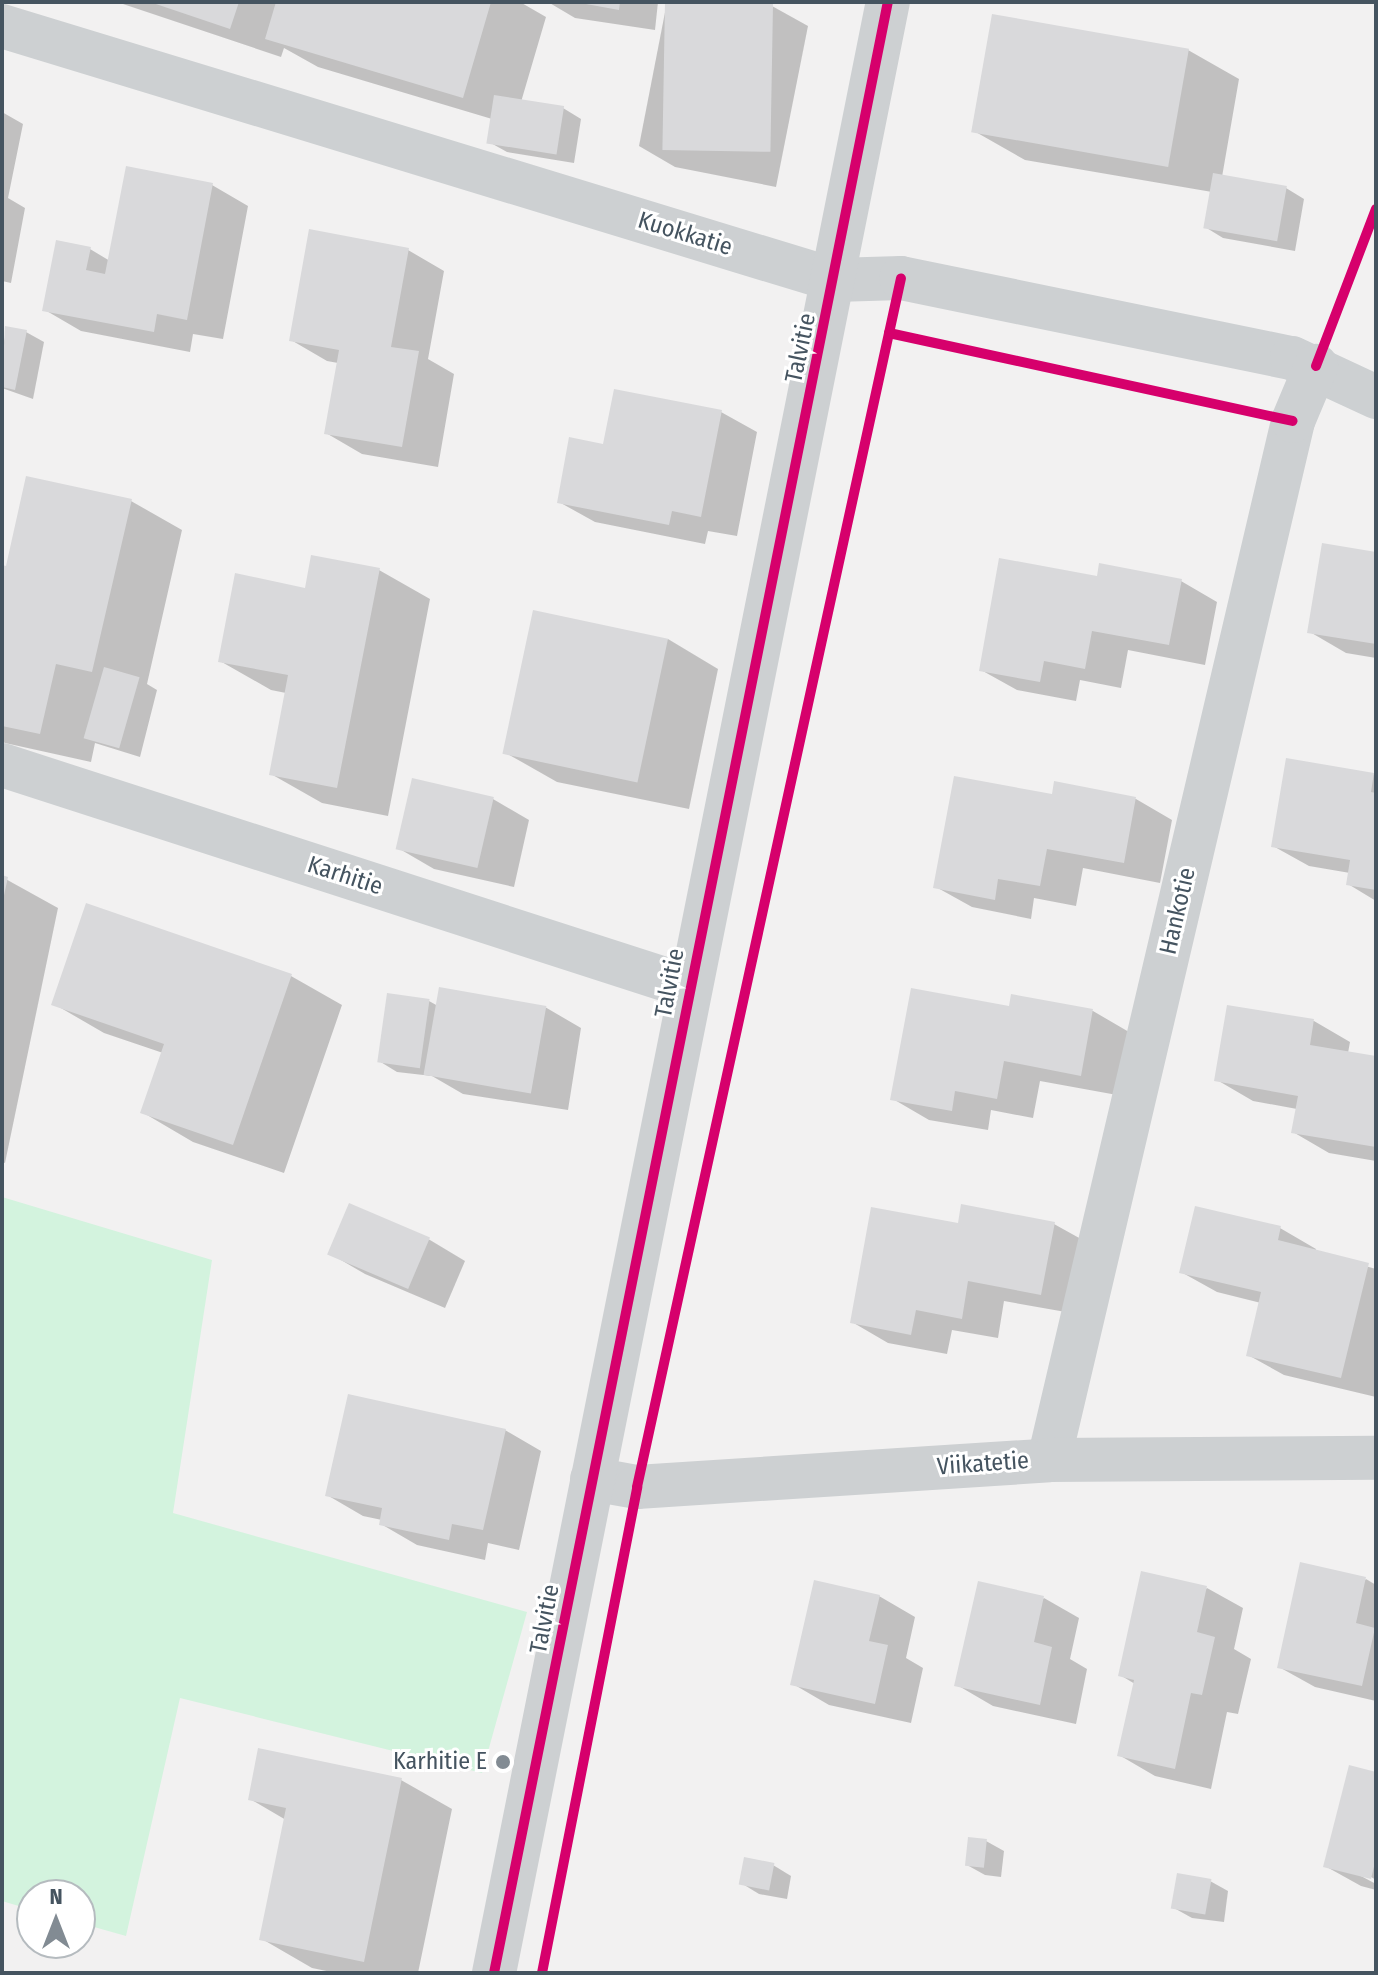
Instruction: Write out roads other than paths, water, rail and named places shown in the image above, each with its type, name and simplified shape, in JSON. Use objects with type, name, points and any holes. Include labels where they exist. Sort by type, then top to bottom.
[{"type":"street","name":"Talvitie","points":[[494,1973],[689,987],[835,280],[888,2]]},
{"type":"street","name":"Kuokkatie","points":[[2,26],[835,280],[901,278],[1292,358],[1316,366],[1376,397]]},
{"type":"street","name":"Hankotie","points":[[1049,1460],[1293,421],[1316,366]]},
{"type":"street","name":"Karhitie","points":[[2,765],[689,987]]},
{"type":"street","name":"Viikatetie","points":[[592,1479],[637,1487],[1049,1460],[1376,1458]]},
{"type":"place","name":"Karhitie E","points":[[503,1762]]}]
